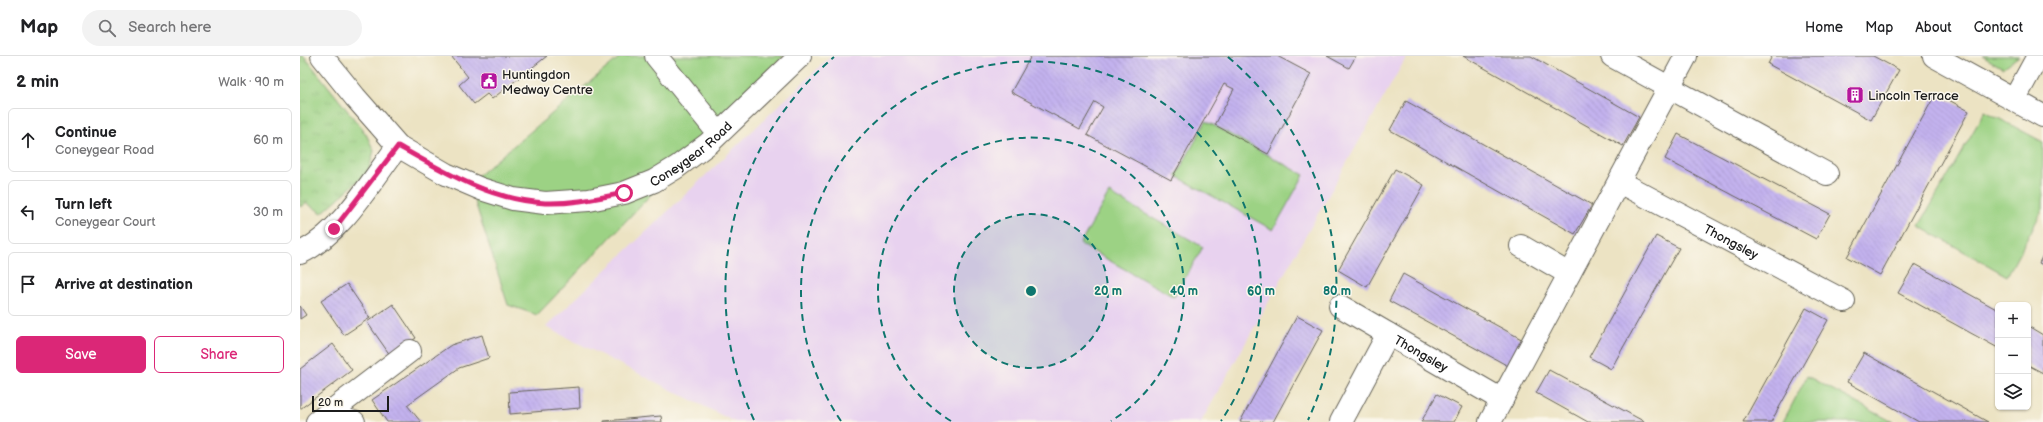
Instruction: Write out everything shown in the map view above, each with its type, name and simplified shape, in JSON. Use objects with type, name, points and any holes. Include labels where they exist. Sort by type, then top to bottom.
[{"type":"street","name":"Coneygear Road","points":[[322,56],[355,98],[398,146],[446,174],[481,189],[513,199],[546,203],[589,200],[624,193],[654,181],[678,167],[709,143],[800,56]]},
{"type":"street","points":[[656,56],[718,133]]},
{"type":"street","points":[[1612,56],[1827,174]]},
{"type":"street","points":[[1490,422],[1686,56]]},
{"type":"street","points":[[1934,56],[2043,116]]},
{"type":"street","points":[[2014,100],[2038,56]]},
{"type":"street","points":[[300,253],[312,247],[334,229],[398,146]]},
{"type":"street","name":"Thongsley","points":[[1619,182],[1844,301]]},
{"type":"street","points":[[1521,246],[1570,274]]},
{"type":"street","name":"Thongsley","points":[[1340,306],[1502,400]]},
{"type":"street","points":[[1341,422],[1388,334]]},
{"type":"street","points":[[322,419],[410,351]]},
{"type":"street","points":[[322,419],[354,422]]},
{"type":"shaded area","points":[[831,56],[1407,56],[1201,422],[735,422],[546,327]]},
{"type":"green space","points":[[300,56],[304,56],[366,134],[374,151],[368,172],[322,213],[306,203],[300,207]]},
{"type":"green space","points":[[621,56],[784,56],[721,120],[537,315],[508,305],[469,183]]},
{"type":"green space","points":[[1982,56],[2019,56],[2003,68]]},
{"type":"green space","points":[[1985,111],[2043,142],[2043,209],[2007,276],[1919,226]]},
{"type":"green space","points":[[1206,121],[1304,175],[1273,230],[1176,176]]},
{"type":"green space","points":[[1109,193],[1203,247],[1174,297],[1080,244]]},
{"type":"green space","points":[[1807,376],[1893,422],[1783,422]]},
{"type":"building","name":"Huntingdon Medway Centre","points":[[451,56],[547,56],[492,99],[487,94],[474,104],[459,85],[468,77]]},
{"type":"building","points":[[1031,56],[1277,56],[1311,74],[1268,154],[1215,125],[1234,89],[1224,84],[1171,180],[1087,135],[1103,107],[1095,102],[1080,129],[1011,92]]},
{"type":"building","points":[[1327,56],[1356,56],[1349,68]]},
{"type":"building","points":[[1463,56],[1531,56],[1639,117],[1623,146]]},
{"type":"building","name":"Lincoln Terrace","points":[[1772,56],[1873,56],[1899,70],[1871,120],[1768,64]]},
{"type":"building","points":[[1936,93],[1969,111],[1880,275],[1847,257]]},
{"type":"building","points":[[1406,101],[1592,205],[1575,234],[1390,130]]},
{"type":"building","points":[[1678,134],[1830,214],[1816,239],[1665,159]]},
{"type":"building","points":[[1395,169],[1424,185],[1367,287],[1338,270]]},
{"type":"building","points":[[1656,236],[1679,248],[1611,369],[1589,357]]},
{"type":"building","points":[[2043,255],[2043,265],[2039,263]]},
{"type":"building","points":[[1915,264],[1995,308],[1995,346],[1898,293]]},
{"type":"building","points":[[1403,274],[1525,341],[1510,367],[1389,301]]},
{"type":"building","points":[[347,284],[370,318],[344,335],[321,301]]},
{"type":"building","points":[[393,304],[416,338],[390,355],[367,322]]},
{"type":"building","points":[[300,306],[306,315],[300,319]]},
{"type":"building","points":[[1806,308],[1828,320],[1771,422],[1743,422]]},
{"type":"building","points":[[1297,316],[1323,330],[1273,422],[1240,422]]},
{"type":"building","points":[[2031,328],[2043,335],[2043,373],[2031,367]]},
{"type":"building","points":[[482,335],[489,358],[459,368],[407,405],[421,422],[387,422],[372,400],[451,345]]},
{"type":"building","points":[[333,344],[352,370],[300,409],[300,369]]},
{"type":"building","points":[[1864,353],[1988,422],[1919,422],[1847,382]]},
{"type":"building","points":[[1549,370],[1645,422],[1588,422],[1536,393]]},
{"type":"building","points":[[579,387],[580,408],[510,414],[509,392]]},
{"type":"building","points":[[1437,394],[1462,407],[1454,422],[1421,422]]},
{"type":"building","points":[[661,416],[662,422],[604,422],[604,421]]},
{"type":"place","name":"Huntingdon Medway Centre","points":[[489,81]]},
{"type":"place","name":"Lincoln Terrace","points":[[1855,95]]},
{"type":"route","points":[[334,229],[398,146],[446,174],[481,189],[513,199],[546,203],[589,200],[624,193]]}]
